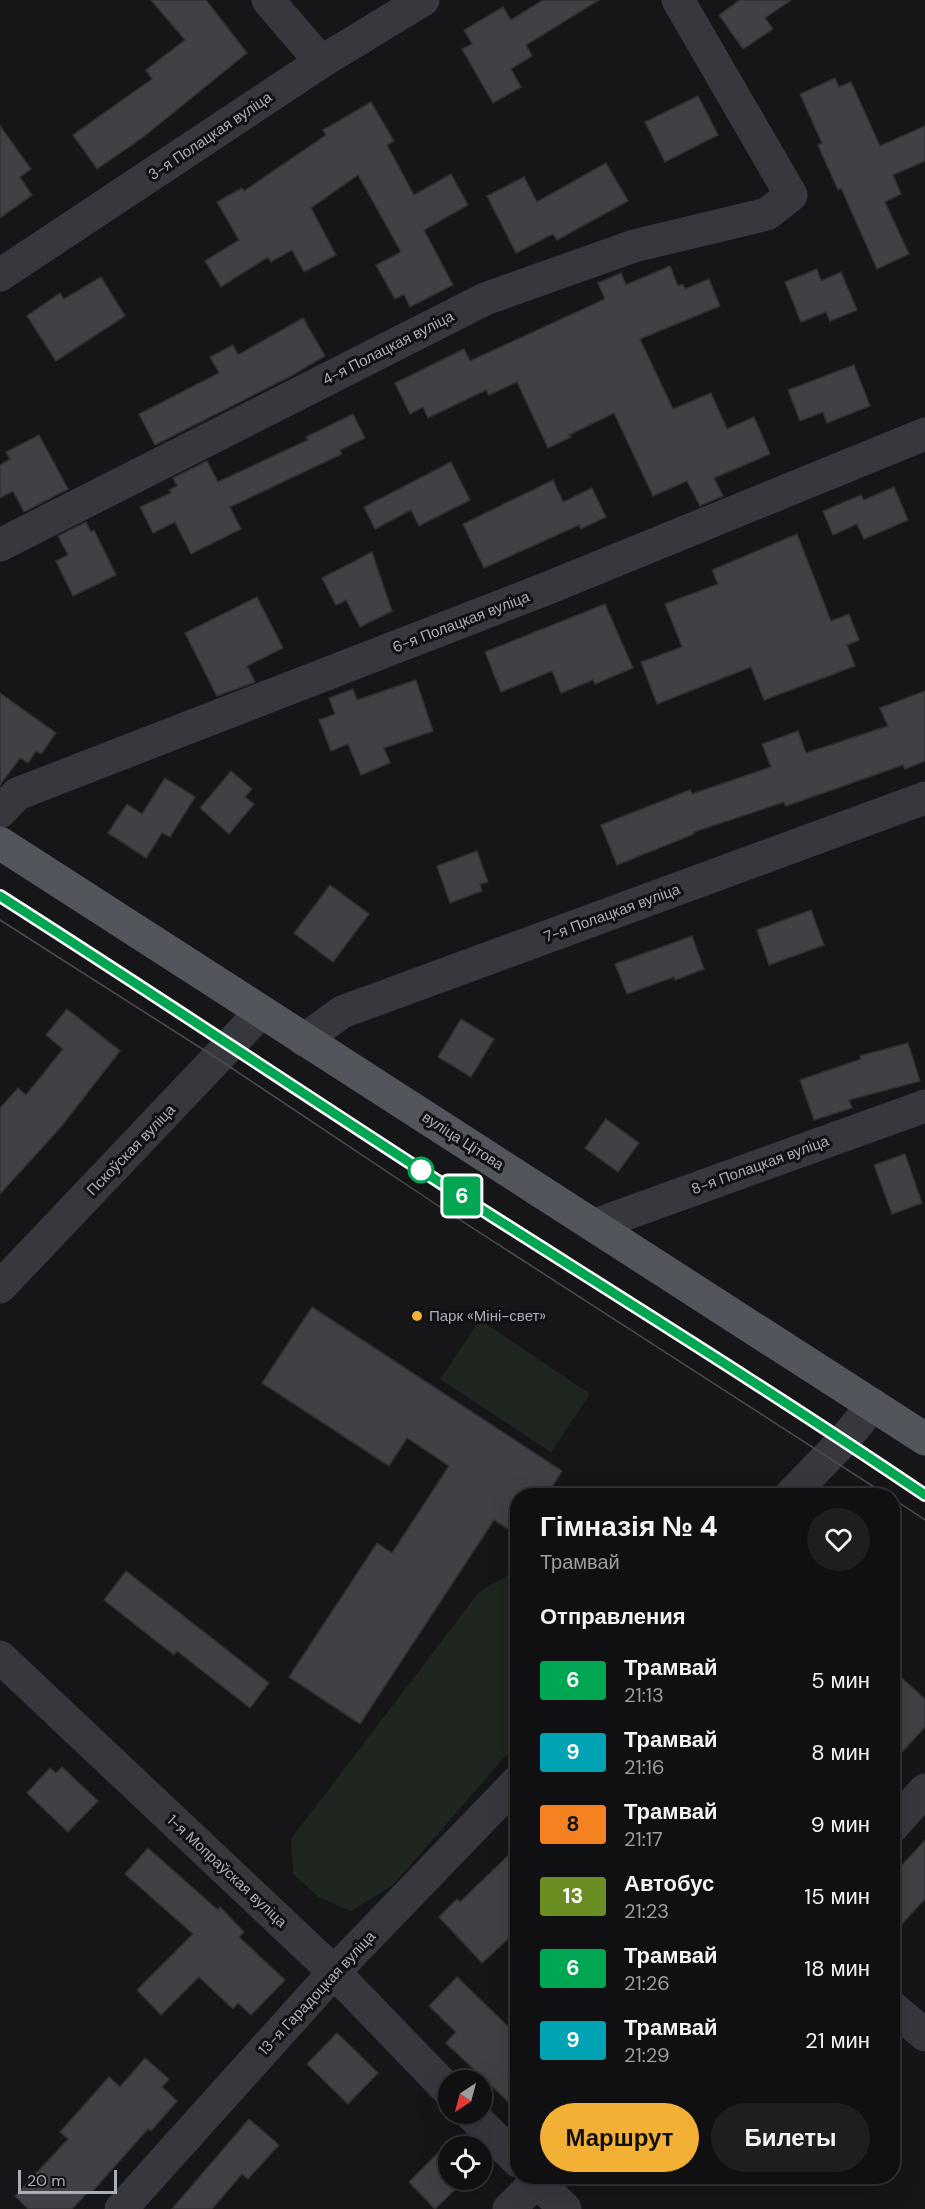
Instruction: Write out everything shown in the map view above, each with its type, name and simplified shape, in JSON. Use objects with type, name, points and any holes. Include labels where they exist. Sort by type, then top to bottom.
[{"type":"main road","name":"вуліца Цітова","points":[[0,843],[260,1013],[924,1436]]},
{"type":"street","points":[[268,0],[321,62]]},
{"type":"street","name":"3-я Полацкая вуліца","points":[[0,275],[321,62],[423,0]]},
{"type":"street","name":"4-я Полацкая вуліца","points":[[0,545],[485,299],[634,246],[767,214],[791,195],[678,0]]},
{"type":"street","name":"6-я Полацкая вуліца","points":[[0,812],[17,794],[548,588],[925,434]]},
{"type":"street","name":"7-я Полацкая вуліца","points":[[304,1040],[342,1012],[925,798]]},
{"type":"street","name":"Пскоўская вуліца","points":[[0,1287],[260,1013]]},
{"type":"street","name":"8-я Полацкая вуліца","points":[[595,1225],[925,1106]]},
{"type":"street","points":[[798,1488],[844,1440],[873,1405]]},
{"type":"street","name":"1-я Мопраўская вуліца","points":[[0,1657],[334,1972],[438,2080]]},
{"type":"street","name":"13-я Гарадоцкая вуліца","points":[[121,2209],[334,1972],[510,1789]]},
{"type":"street","points":[[900,1818],[925,1790]]},
{"type":"street","points":[[900,2014],[925,2036]]},
{"type":"street","points":[[481,2124],[510,2152]]},
{"type":"street","points":[[509,2209],[525,2184]]},
{"type":"street","points":[[541,2184],[565,2209]]},
{"type":"shaded area","points":[[480,1320],[590,1394],[551,1452],[440,1379]]},
{"type":"shaded area","points":[[510,1574],[510,1751],[393,1885],[351,1911],[320,1898],[293,1874],[291,1839],[479,1592]]},
{"type":"building","points":[[151,0],[206,0],[247,53],[142,138],[97,169],[73,135],[152,79],[146,70],[185,40]]},
{"type":"building","points":[[543,0],[599,0],[526,45],[532,56],[511,69],[521,87],[493,103],[462,49],[472,44],[464,30],[503,7],[511,20]]},
{"type":"building","points":[[740,0],[791,0],[765,18],[773,29],[743,49],[719,15]]},
{"type":"building","points":[[835,78],[839,87],[851,82],[880,146],[925,126],[925,161],[893,175],[901,194],[885,202],[909,254],[877,269],[841,188],[838,190],[818,145],[822,143],[800,94]]},
{"type":"building","points":[[698,96],[718,135],[665,162],[645,122]]},
{"type":"building","points":[[371,102],[394,141],[387,145],[414,195],[451,174],[468,205],[424,230],[453,285],[410,307],[404,294],[395,299],[376,265],[401,252],[358,175],[311,208],[336,255],[304,272],[292,250],[271,262],[268,257],[221,287],[205,261],[239,240],[217,202],[242,188],[244,191],[326,135],[323,130]]},
{"type":"building","points":[[0,126],[31,169],[20,177],[32,195],[0,218]]},
{"type":"building","points":[[606,163],[628,201],[557,240],[553,234],[516,253],[487,196],[524,177],[537,202]]},
{"type":"building","points":[[670,266],[678,286],[683,284],[685,289],[709,279],[720,306],[640,339],[673,409],[711,393],[727,429],[754,417],[770,454],[714,478],[723,496],[700,506],[687,481],[653,496],[614,413],[548,448],[517,382],[489,395],[486,390],[428,418],[423,407],[410,414],[395,383],[464,349],[470,361],[605,299],[598,283],[621,273],[626,285]]},
{"type":"building","points":[[817,269],[821,281],[841,272],[857,310],[830,321],[826,312],[801,322],[785,282]]},
{"type":"building","points":[[101,277],[125,316],[56,361],[27,316],[60,293],[64,299]]},
{"type":"building","points":[[303,318],[325,356],[291,376],[155,445],[139,414],[219,373],[210,357],[233,345],[238,355]]},
{"type":"building","points":[[854,365],[870,406],[827,423],[823,412],[800,421],[788,390]]},
{"type":"building","points":[[353,414],[365,438],[340,450],[342,454],[230,507],[241,529],[191,554],[175,522],[153,533],[140,507],[171,493],[169,490],[177,486],[173,478],[207,461],[218,482],[308,440],[306,437]]},
{"type":"building","points":[[39,435],[68,489],[24,512],[13,491],[0,498],[0,465],[10,459],[6,452]]},
{"type":"building","points":[[451,462],[470,500],[419,526],[411,510],[375,529],[364,507]]},
{"type":"building","points":[[553,480],[563,502],[592,488],[606,517],[581,529],[579,525],[484,568],[463,524]]},
{"type":"building","points":[[894,487],[908,520],[864,539],[857,524],[833,535],[823,511],[861,495],[864,500]]},
{"type":"building","points":[[86,522],[91,532],[94,530],[116,575],[73,596],[56,561],[68,555],[58,536]]},
{"type":"building","points":[[797,534],[831,621],[849,614],[859,640],[847,645],[855,666],[764,700],[751,667],[657,704],[641,662],[682,647],[665,604],[718,584],[712,570]]},
{"type":"building","points":[[372,552],[392,611],[360,627],[346,600],[336,605],[322,578]]},
{"type":"building","points":[[257,597],[283,648],[247,666],[255,682],[217,696],[185,633]]},
{"type":"building","points":[[605,604],[633,668],[595,684],[593,680],[561,693],[552,671],[501,692],[485,652]]},
{"type":"building","points":[[416,680],[433,731],[384,748],[390,763],[361,775],[348,744],[331,751],[319,720],[335,714],[329,698],[353,689],[357,700]]},
{"type":"building","points":[[925,691],[925,761],[905,769],[903,765],[786,806],[784,802],[694,832],[694,834],[617,865],[601,825],[690,790],[692,794],[771,767],[762,744],[798,731],[806,753],[888,726],[880,708]]},
{"type":"building","points":[[0,693],[56,733],[41,754],[36,751],[28,763],[20,758],[0,785]]},
{"type":"building","points":[[231,771],[252,789],[245,797],[254,804],[229,834],[200,808]]},
{"type":"building","points":[[165,778],[195,797],[170,837],[162,833],[146,858],[108,833],[127,804],[142,814]]},
{"type":"building","points":[[477,851],[488,882],[480,884],[482,891],[450,903],[437,866]]},
{"type":"building","points":[[330,885],[369,914],[333,962],[294,933]]},
{"type":"building","points":[[811,910],[824,945],[769,965],[757,930]]},
{"type":"building","points":[[692,936],[704,969],[627,994],[615,964]]},
{"type":"building","points":[[67,1009],[120,1051],[61,1127],[0,1194],[0,1108],[18,1088],[26,1095],[63,1049],[46,1035]]},
{"type":"building","points":[[461,1019],[494,1039],[471,1077],[438,1057]]},
{"type":"building","points":[[908,1043],[920,1081],[849,1100],[852,1108],[814,1120],[800,1080],[861,1059],[860,1056]]},
{"type":"building","points":[[606,1119],[639,1143],[618,1172],[585,1148]]},
{"type":"building","points":[[905,1154],[922,1203],[892,1214],[874,1165]]},
{"type":"building","points":[[312,1307],[562,1471],[551,1488],[510,1488],[510,1530],[494,1520],[360,1724],[289,1677],[377,1543],[392,1553],[449,1466],[407,1438],[389,1466],[262,1383]]},
{"type":"building","points":[[126,1571],[269,1683],[250,1708],[177,1651],[174,1655],[104,1600]]},
{"type":"building","points":[[900,1676],[925,1699],[925,1727],[900,1754]]},
{"type":"building","points":[[62,1767],[98,1801],[68,1832],[27,1793],[50,1768],[56,1773]]},
{"type":"building","points":[[925,1840],[925,1899],[900,1926],[900,1867]]},
{"type":"building","points":[[148,1848],[218,1910],[220,1907],[244,1932],[239,1937],[285,1980],[251,2015],[238,2003],[233,2009],[199,1977],[161,2015],[137,1990],[193,1934],[125,1874]]},
{"type":"building","points":[[510,1854],[510,1937],[482,1963],[439,1917],[457,1899],[460,1902]]},
{"type":"building","points":[[457,1977],[510,2028],[510,2103],[492,2086],[492,2070],[475,2070],[446,2043],[456,2032],[429,2006]]},
{"type":"building","points":[[337,2033],[378,2073],[348,2104],[307,2064]]},
{"type":"building","points":[[145,2058],[169,2079],[162,2087],[177,2101],[151,2131],[148,2129],[91,2193],[89,2191],[72,2209],[28,2209],[15,2196],[68,2139],[60,2132],[109,2077],[120,2087]]},
{"type":"building","points":[[249,2119],[279,2145],[248,2179],[242,2174],[212,2209],[172,2209]]},
{"type":"building","points":[[438,2153],[438,2190],[455,2190],[435,2209],[409,2182]]},
{"type":"tram line","points":[[0,896],[925,1495]]},
{"type":"tram line","name":"6","points":[[0,896],[232,1045],[414,1166],[844,1440],[925,1495]]},
{"type":"tram line","points":[[0,920],[218,1059],[434,1203],[876,1488]]},
{"type":"tram line","points":[[900,1503],[925,1520]]},
{"type":"place","name":"Парк «Міні-свет»","points":[[417,1316]]}]
